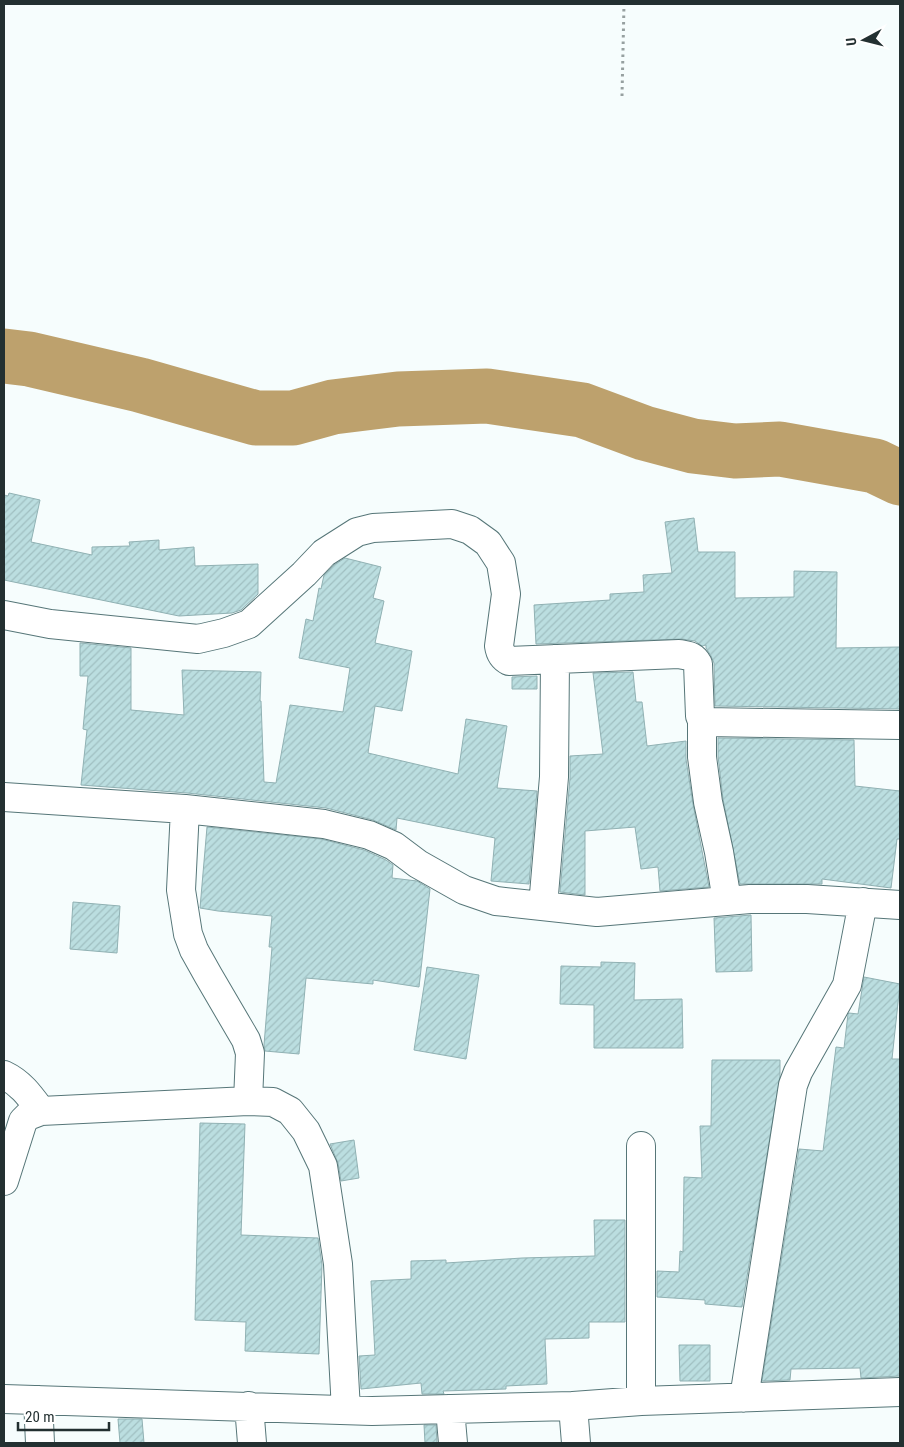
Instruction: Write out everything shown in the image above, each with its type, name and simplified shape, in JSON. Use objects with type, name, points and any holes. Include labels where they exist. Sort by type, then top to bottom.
[{"type":"street","points":[[4,615],[50,624],[198,639],[224,633],[249,624],[304,574],[324,553],[357,532],[373,528],[452,524],[470,530],[488,543],[501,564],[506,594],[499,646],[503,657],[509,661],[679,654],[695,658],[698,664],[702,720],[702,757],[708,802],[727,901]]},
{"type":"street","points":[[543,906],[554,777],[555,659]]},
{"type":"street","points":[[702,720],[712,723],[900,725]]},
{"type":"street","points":[[4,797],[185,809],[324,824],[369,835],[394,846],[418,864],[464,890],[496,901],[597,912],[727,901],[807,899],[863,902],[898,896]]},
{"type":"street","points":[[185,809],[181,890],[188,934],[194,950],[246,1040],[250,1053],[248,1101]]},
{"type":"street","points":[[744,1398],[793,1085],[798,1072],[847,985],[863,902]]},
{"type":"street","points":[[4,1075],[14,1080],[28,1092],[40,1111]]},
{"type":"street","points":[[4,1181],[23,1120],[40,1111],[248,1101],[273,1102],[290,1111],[306,1131],[323,1166],[338,1264],[346,1410]]},
{"type":"street","points":[[641,1146],[641,1401]]},
{"type":"street","points":[[4,1399],[346,1410],[573,1406],[641,1401],[900,1392]]},
{"type":"street","points":[[38,1400],[40,1443]]},
{"type":"street","points":[[249,1406],[252,1443]]},
{"type":"street","points":[[573,1406],[576,1443]]},
{"type":"street","points":[[450,1409],[453,1443]]},
{"type":"path","points":[[622,96],[624,4]]},
{"type":"building","points":[[9,493],[40,500],[31,542],[92,555],[92,547],[130,546],[129,542],[159,540],[159,550],[194,547],[195,566],[258,564],[258,594],[241,610],[232,613],[179,616],[4,580],[4,495],[8,496]]},
{"type":"building","points":[[694,518],[698,552],[735,552],[735,598],[794,597],[794,571],[837,572],[836,648],[900,647],[900,709],[715,706],[714,663],[706,645],[702,646],[695,641],[682,639],[536,644],[534,605],[610,600],[610,594],[644,592],[643,575],[672,573],[665,522]]},
{"type":"building","points":[[345,558],[381,567],[373,598],[384,601],[375,643],[412,651],[402,711],[375,706],[368,753],[458,774],[466,719],[507,726],[497,788],[537,791],[529,884],[491,881],[495,838],[397,818],[396,830],[373,820],[326,808],[187,793],[81,785],[87,730],[83,729],[88,676],[80,676],[80,643],[131,648],[131,710],[184,715],[182,670],[261,672],[260,701],[264,782],[276,783],[290,705],[343,712],[350,668],[299,658],[306,619],[313,621],[319,588],[321,589],[324,575]]},
{"type":"building","points":[[633,672],[636,702],[642,702],[647,746],[686,741],[686,759],[693,804],[709,887],[660,891],[658,867],[641,869],[635,827],[585,831],[585,895],[560,892],[570,778],[570,756],[603,754],[593,673]]},
{"type":"building","points":[[537,676],[537,689],[512,689],[512,677]]},
{"type":"building","points":[[718,738],[854,740],[855,786],[900,791],[900,839],[897,839],[891,888],[822,879],[822,884],[740,884],[723,799]]},
{"type":"building","points":[[207,827],[321,839],[364,850],[393,865],[392,878],[417,881],[430,889],[419,987],[373,980],[373,984],[306,978],[299,1054],[265,1051],[272,947],[269,947],[272,916],[200,908]]},
{"type":"building","points":[[73,902],[120,906],[117,953],[70,949]]},
{"type":"building","points":[[751,915],[752,971],[716,972],[714,918]]},
{"type":"building","points":[[601,962],[635,963],[634,1000],[682,999],[683,1048],[594,1048],[594,1005],[560,1004],[561,966],[601,967]]},
{"type":"building","points":[[427,967],[479,975],[466,1059],[414,1050]]},
{"type":"building","points":[[864,977],[900,984],[892,1059],[900,1059],[900,1376],[861,1378],[860,1368],[791,1369],[790,1380],[762,1381],[799,1149],[823,1151],[836,1047],[844,1048],[848,1014],[858,1014]]},
{"type":"building","points":[[712,1060],[780,1060],[780,1076],[742,1307],[705,1304],[705,1300],[657,1297],[657,1271],[679,1272],[680,1251],[683,1252],[684,1177],[702,1178],[700,1126],[711,1126]]},
{"type":"building","points":[[200,1123],[245,1124],[241,1235],[318,1238],[322,1265],[319,1354],[245,1351],[246,1322],[195,1320]]},
{"type":"building","points":[[354,1140],[359,1178],[341,1181],[338,1163],[330,1144]]},
{"type":"building","points":[[594,1220],[625,1220],[625,1322],[589,1322],[589,1338],[545,1339],[547,1384],[506,1386],[506,1389],[443,1391],[444,1394],[422,1394],[421,1383],[361,1389],[359,1356],[375,1355],[371,1281],[411,1279],[411,1261],[446,1260],[446,1263],[595,1256]]},
{"type":"building","points":[[679,1345],[710,1345],[710,1381],[680,1381]]},
{"type":"building","points":[[118,1419],[142,1419],[144,1443],[120,1443]]},
{"type":"building","points":[[424,1425],[436,1425],[437,1443],[425,1443]]},
{"type":"waterway","points":[[4,356],[29,359],[140,385],[256,418],[293,418],[333,407],[398,399],[487,396],[582,410],[644,433],[693,446],[735,451],[780,449],[875,466],[900,478]]}]
